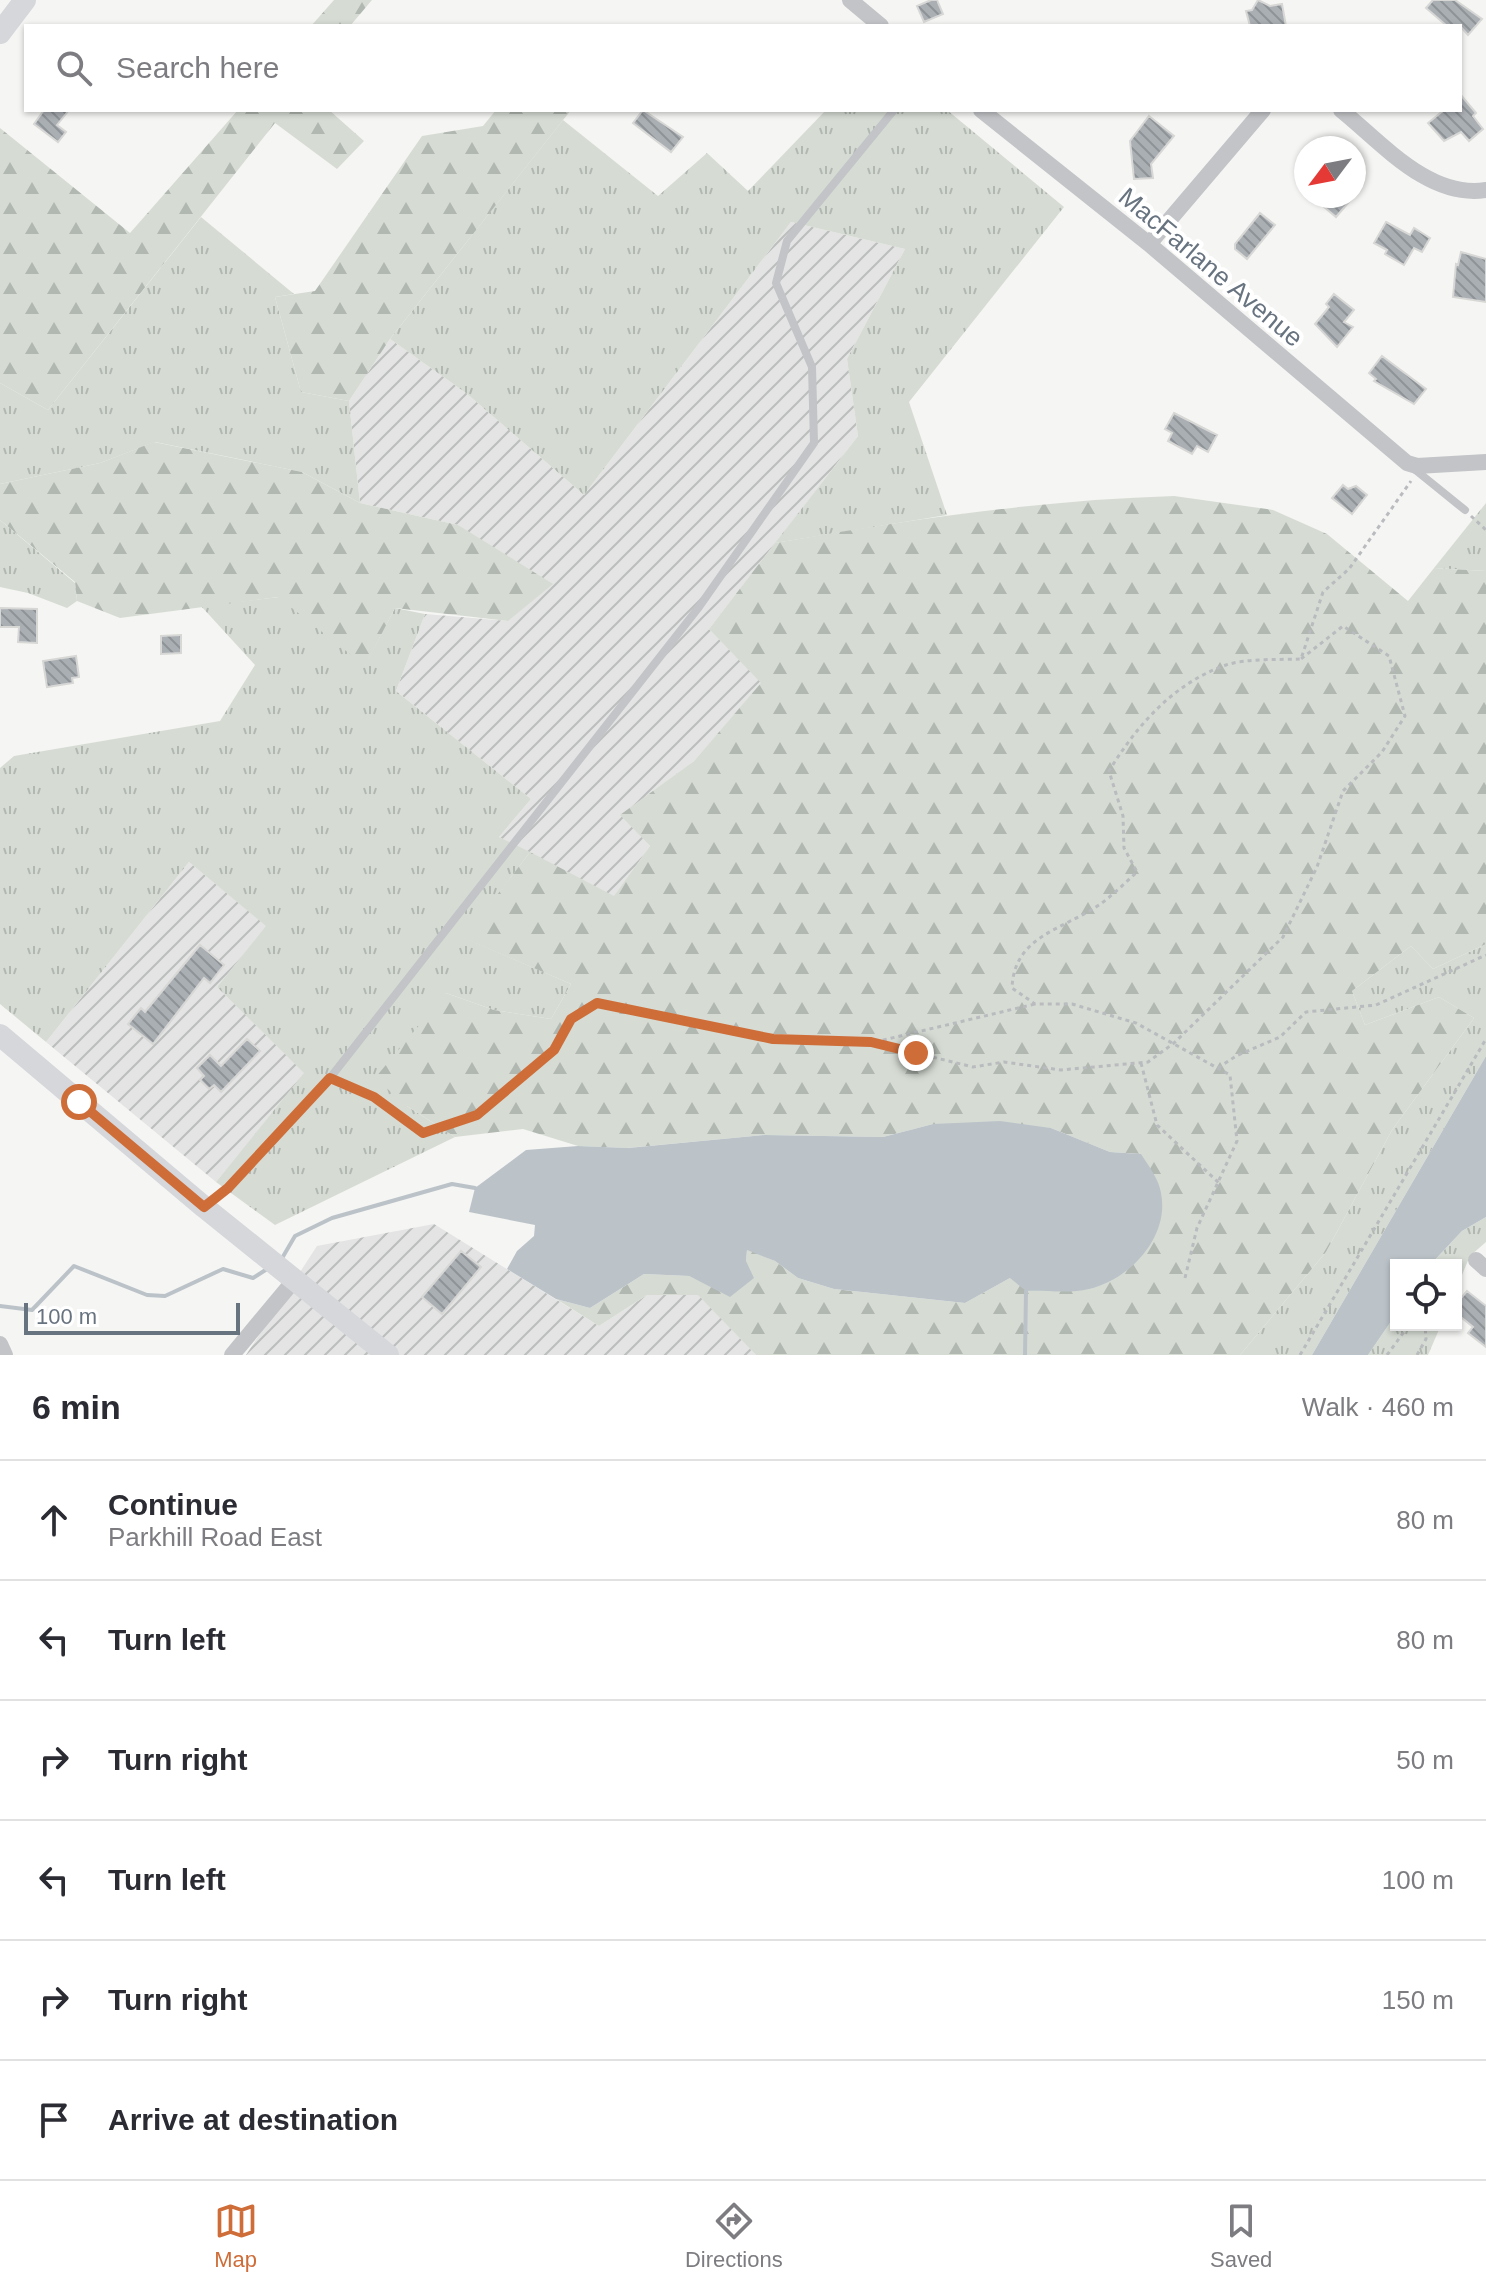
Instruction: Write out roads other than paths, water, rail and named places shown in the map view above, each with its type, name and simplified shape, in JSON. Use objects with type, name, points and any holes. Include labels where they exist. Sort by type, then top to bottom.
[{"type":"main road","points":[[0,33],[25,0]]},
{"type":"main road","points":[[0,1035],[204,1207],[388,1355]]},
{"type":"street","points":[[850,0],[879,24]]},
{"type":"street","name":"MacFarlane Avenue","points":[[984,112],[1149,244],[1413,468]]},
{"type":"street","points":[[1149,244],[1261,112]]},
{"type":"street","points":[[1343,112],[1424,177],[1465,193],[1486,190]]},
{"type":"street","points":[[1413,468],[1486,462]]},
{"type":"street","points":[[232,1355],[296,1278]]},
{"type":"street","points":[[0,1344],[5,1355]]},
{"type":"lane","points":[[204,1207],[228,1188],[330,1078],[699,607],[814,443],[812,367],[776,283],[787,241],[892,112]]},
{"type":"lane","points":[[1413,468],[1465,510]]},
{"type":"waterway","points":[[281,1260],[295,1236],[332,1218],[452,1184],[475,1188]]},
{"type":"waterway","points":[[0,1306],[32,1310],[74,1266],[147,1295],[165,1296],[223,1269],[253,1278],[267,1269]]},
{"type":"waterway","points":[[1025,1355],[1026,1291]]}]
